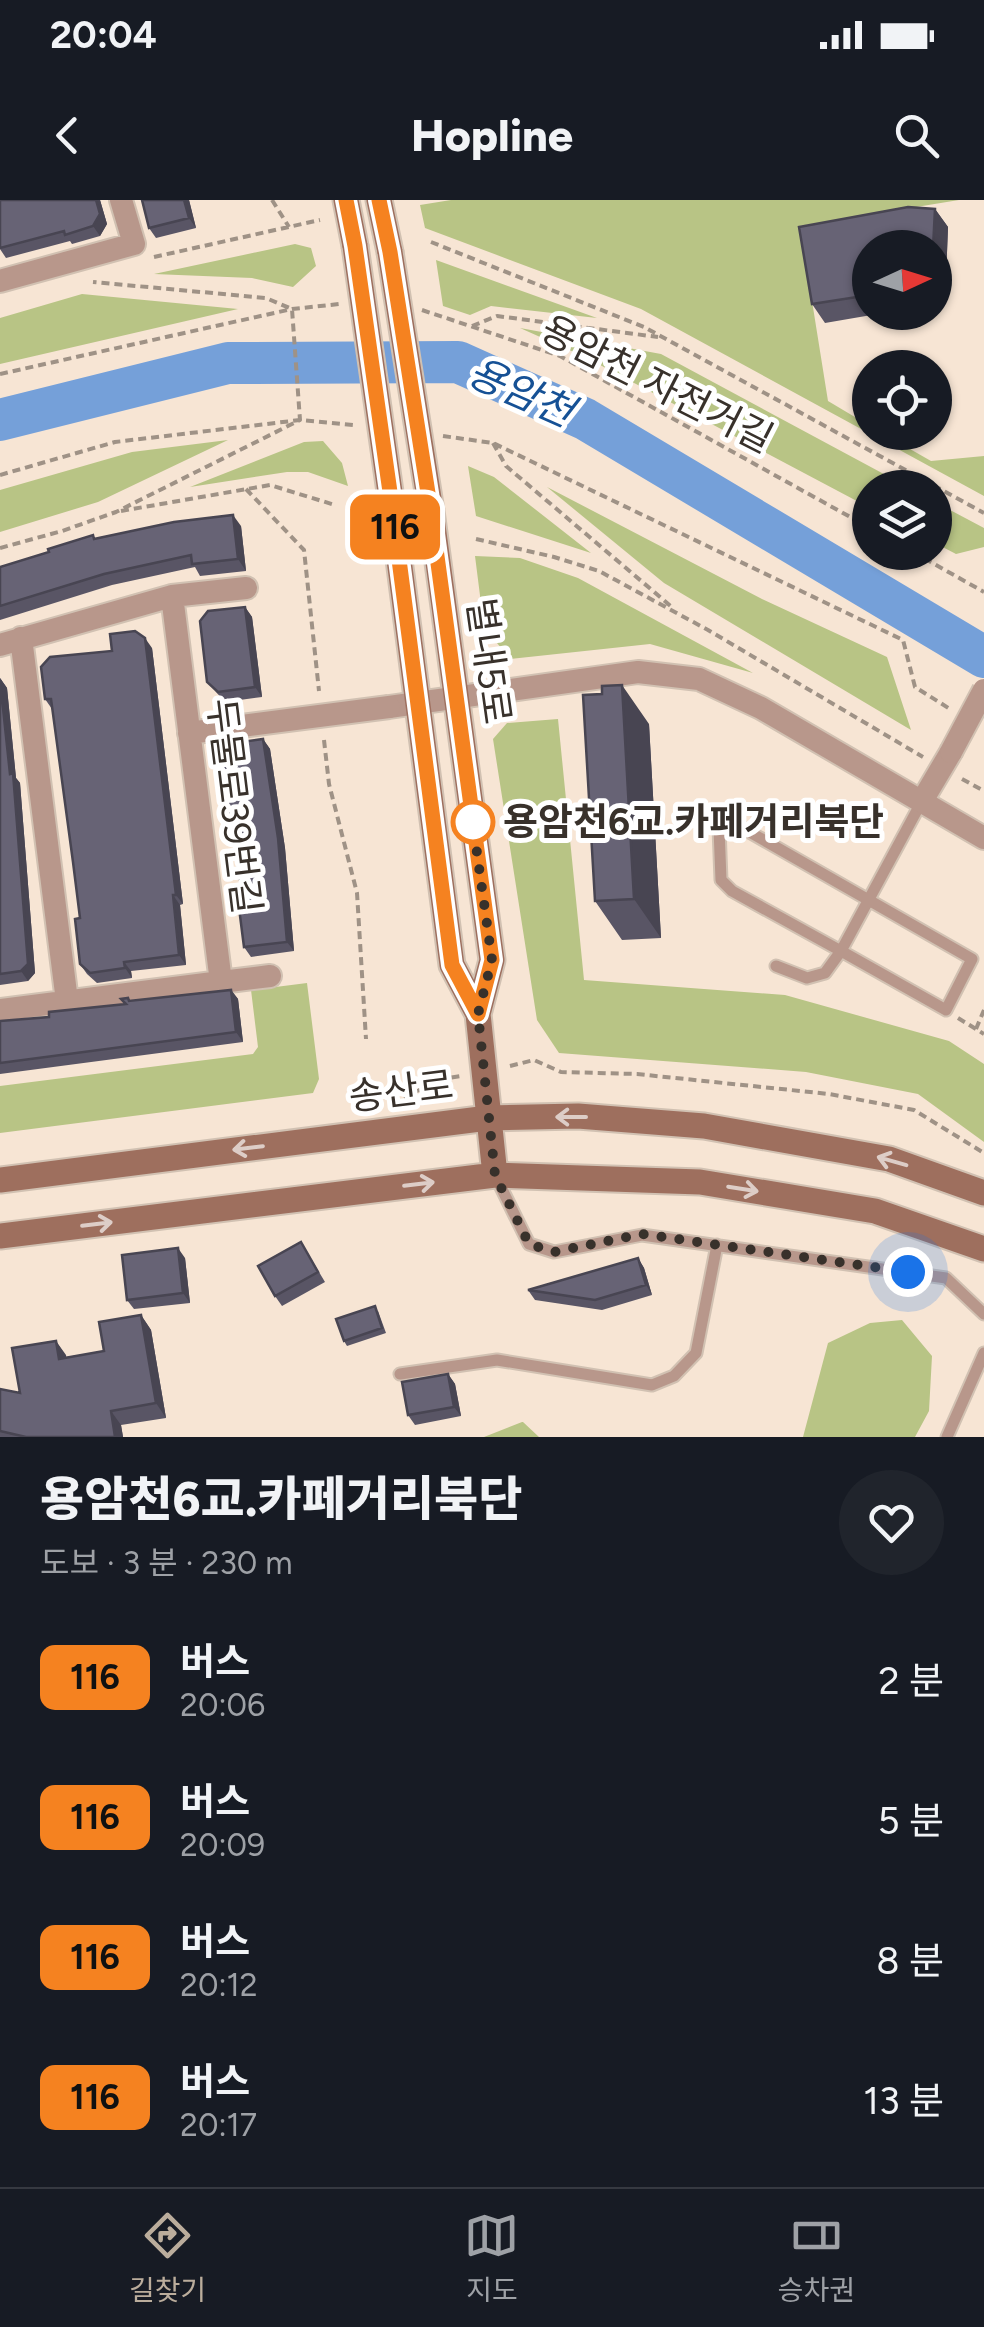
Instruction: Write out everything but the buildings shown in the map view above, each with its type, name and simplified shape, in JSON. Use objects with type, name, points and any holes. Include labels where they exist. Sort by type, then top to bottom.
[{"type":"street","points":[[0,281],[134,244],[120,200]]},
{"type":"street","name":"별내5로","points":[[346,200],[392,506],[452,965],[478,1014]]},
{"type":"street","name":"별내5로","points":[[379,200],[431,512],[492,960],[478,1014],[495,1175]]},
{"type":"street","points":[[67,1001],[10,642],[172,596],[246,588]]},
{"type":"street","name":"두물로39번길","points":[[172,596],[221,982]]},
{"type":"street","points":[[188,733],[638,672],[699,679],[761,708],[984,838]]},
{"type":"street","points":[[922,801],[984,690]]},
{"type":"street","points":[[0,1010],[270,976]]},
{"type":"street","name":"송산로","points":[[0,1180],[488,1118],[578,1116],[704,1126],[889,1159],[984,1194]]},
{"type":"street","points":[[0,1236],[495,1175],[700,1182],[875,1210],[984,1248]]},
{"type":"lane","points":[[776,966],[806,978],[825,973],[841,951],[922,801]]},
{"type":"lane","points":[[732,822],[868,901],[972,959],[946,1010],[732,891],[721,880],[719,828],[732,822]]},
{"type":"lane","points":[[495,1175],[529,1244],[554,1252],[642,1234],[946,1278],[984,1314]]},
{"type":"lane","points":[[400,1374],[497,1360],[652,1385],[674,1376],[696,1353],[716,1245]]},
{"type":"lane","points":[[947,1437],[984,1353]]},
{"type":"path","points":[[272,200],[289,227]]},
{"type":"path","points":[[142,260],[320,220]]},
{"type":"path","points":[[431,242],[663,337],[984,513]]},
{"type":"path","points":[[87,281],[266,298],[292,309]]},
{"type":"path","points":[[0,374],[292,309],[351,303]]},
{"type":"path","name":"용암천 자전거길","points":[[407,305],[560,356],[852,518]]},
{"type":"path","points":[[292,309],[300,420]]},
{"type":"path","points":[[472,326],[497,316],[663,337]]},
{"type":"path","points":[[0,548],[116,512],[300,420]]},
{"type":"path","points":[[0,474],[115,442],[300,420],[355,425]]},
{"type":"path","points":[[434,435],[493,443],[903,640],[915,688],[956,713]]},
{"type":"path","points":[[493,443],[506,466],[680,615]]},
{"type":"path","points":[[116,512],[270,485],[335,505]]},
{"type":"path","points":[[246,490],[304,550],[320,706]]},
{"type":"path","points":[[476,539],[554,556],[599,571],[946,760],[984,791]]},
{"type":"path","points":[[946,570],[984,592]]},
{"type":"path","points":[[322,726],[328,784],[357,893],[366,1040]]},
{"type":"path","points":[[946,1010],[984,1034]]},
{"type":"path","points":[[976,1029],[984,1010]]},
{"type":"green space","points":[[451,200],[959,200],[800,226],[828,401],[852,415],[852,424],[641,309],[425,228],[420,205]]},
{"type":"green space","points":[[295,244],[311,248],[316,266],[293,287],[252,278],[154,274]]},
{"type":"green space","points":[[436,260],[597,318],[491,306],[470,315],[443,306]]},
{"type":"green space","points":[[82,294],[238,309],[0,364],[0,318]]},
{"type":"green space","points":[[520,328],[661,354],[876,470],[852,470],[852,498],[585,357]]},
{"type":"green space","points":[[228,440],[98,502],[0,532],[0,490],[132,452]]},
{"type":"green space","points":[[323,441],[342,463],[348,486],[308,472],[287,472],[190,487],[304,442]]},
{"type":"green space","points":[[900,450],[912,450],[931,461],[984,456],[984,496],[952,479],[952,470],[936,470]]},
{"type":"green space","points":[[468,466],[494,477],[591,553],[476,516]]},
{"type":"green space","points":[[547,487],[762,599],[887,657],[911,730],[664,583]]},
{"type":"green space","points":[[952,511],[984,528],[984,547],[952,552]]},
{"type":"green space","points":[[475,556],[520,558],[578,578],[753,673],[650,644],[510,659],[484,627]]},
{"type":"green space","points":[[558,719],[584,980],[785,995],[949,1041],[984,1064],[984,1142],[918,1094],[806,1072],[559,1053],[537,1020],[493,739],[507,723]]},
{"type":"green space","points":[[307,983],[319,1079],[313,1093],[0,1133],[0,1086],[253,1054],[258,1047],[251,990]]},
{"type":"green space","points":[[902,1320],[932,1356],[929,1411],[915,1437],[803,1437],[828,1343],[870,1323]]},
{"type":"green space","points":[[522,1422],[539,1437],[484,1437]]},
{"type":"waterway","name":"용암천","points":[[0,420],[228,363],[458,362],[585,419],[984,657]]},
{"type":"bus line","name":"116","points":[[346,200],[392,506],[452,965],[478,1014],[492,960],[431,512],[379,200]]},
{"type":"place","name":"용암천6교.카페거리북단","points":[[473,822]]},
{"type":"route","points":[[473,822],[471,810],[492,960],[478,1014],[495,1175],[529,1244],[554,1252],[642,1234],[908,1272]]}]
